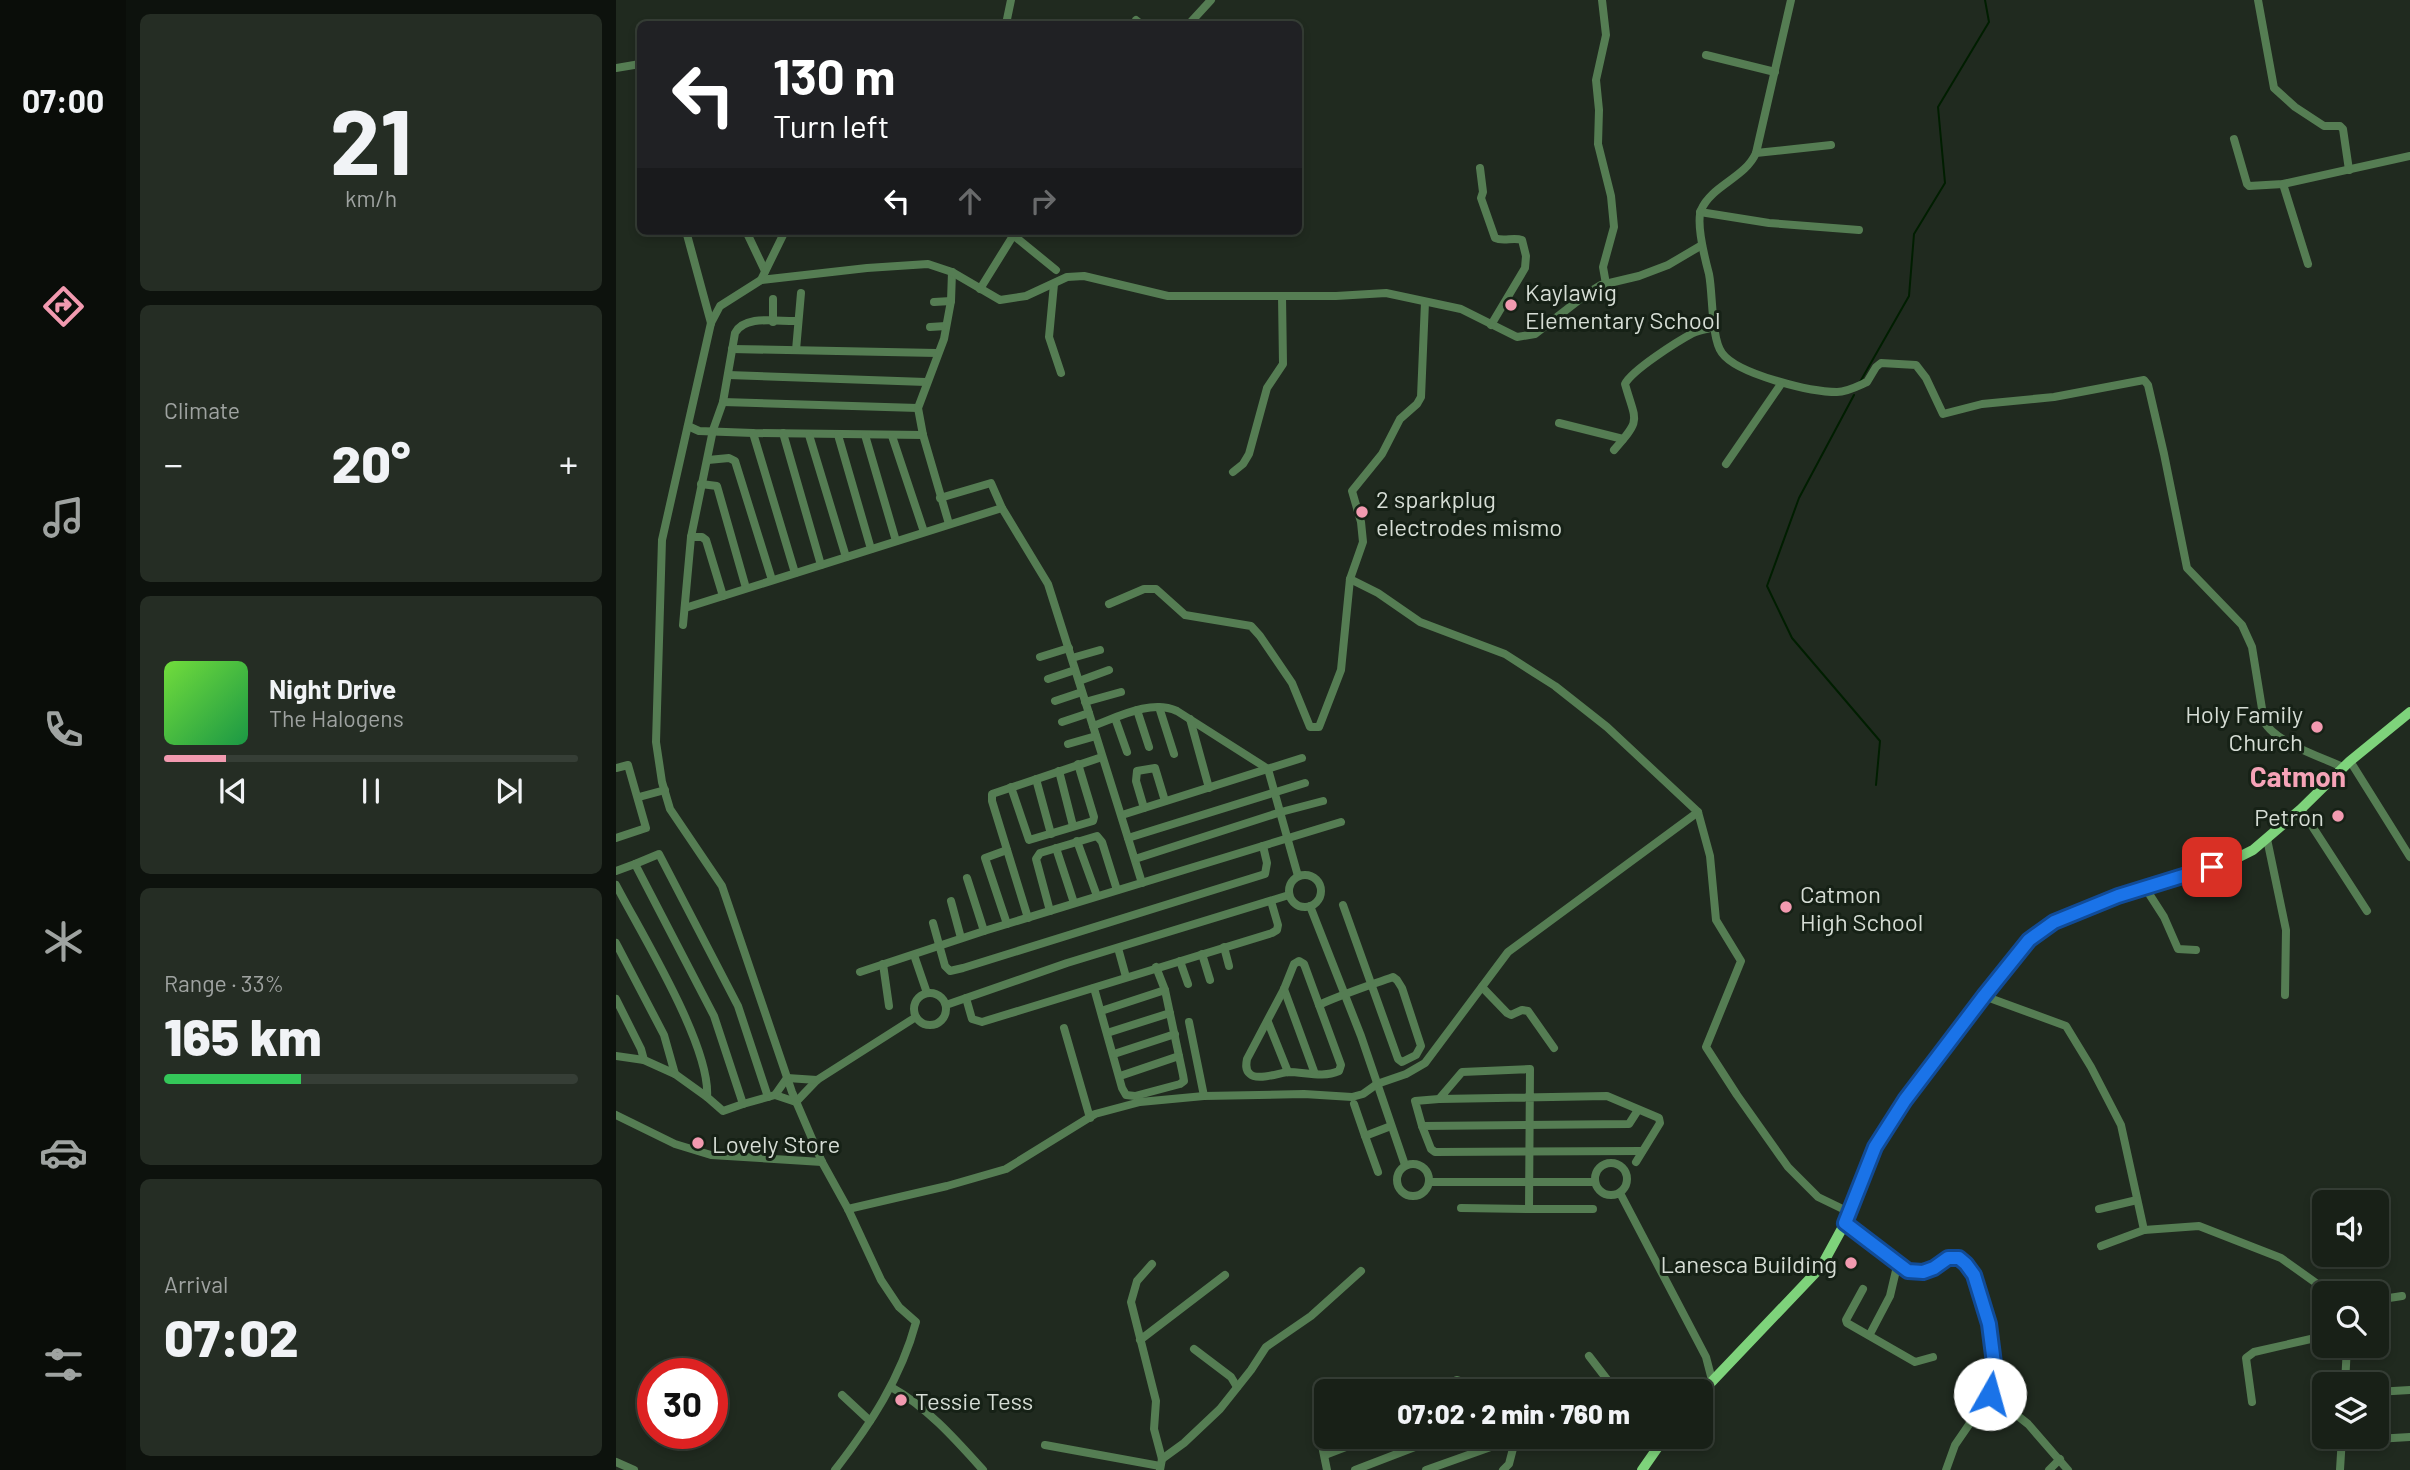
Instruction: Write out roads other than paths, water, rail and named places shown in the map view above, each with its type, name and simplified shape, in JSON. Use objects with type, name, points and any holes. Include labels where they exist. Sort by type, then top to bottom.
[{"type":"main road","points":[[1713,1379],[1821,1267],[1847,1217],[1875,1147],[1905,1100],[2029,940],[2054,922],[2118,896],[2231,861],[2267,839],[2346,764],[2410,712]]},
{"type":"main road","points":[[1642,1470],[1654,1449]]},
{"type":"street","points":[[1007,21],[1011,0]]},
{"type":"street","points":[[1192,21],[1211,0]]},
{"type":"street","points":[[1602,0],[1605,35],[1596,80],[1598,144],[1611,195],[1614,227],[1603,267],[1606,284]]},
{"type":"street","points":[[1791,0],[1756,153],[1752,162],[1712,195],[1700,212],[1702,246],[1710,283],[1717,342],[1723,355],[1781,384],[1838,392],[1867,382],[1881,363],[1916,365],[1926,378],[1943,414],[1982,404],[2054,397],[2144,380],[2148,385],[2164,454],[2187,568],[2242,625],[2252,647],[2264,721],[2269,730],[2281,738],[2346,764],[2410,857]]},
{"type":"street","points":[[2259,0],[2274,88],[2295,107],[2324,126],[2340,126],[2343,129],[2348,170]]},
{"type":"street","points":[[1706,55],[1775,72]]},
{"type":"street","points":[[616,68],[637,64]]},
{"type":"street","points":[[2234,139],[2249,186],[2283,184],[2410,156]]},
{"type":"street","points":[[1756,153],[1831,145]]},
{"type":"street","points":[[1479,168],[1483,192],[1481,198],[1495,238],[1522,240],[1526,256],[1525,268],[1491,325]]},
{"type":"street","points":[[2283,184],[2308,264]]},
{"type":"street","points":[[1700,212],[1769,223],[1859,230]]},
{"type":"street","points":[[687,235],[711,323]]},
{"type":"street","points":[[748,235],[765,271]]},
{"type":"street","points":[[761,280],[783,235]]},
{"type":"street","points":[[980,289],[1014,235]]},
{"type":"street","points":[[1017,235],[1056,270]]},
{"type":"street","points":[[835,1470],[891,1387],[908,1351],[916,1322],[900,1307],[881,1280],[848,1209],[822,1162],[787,1078],[722,886],[670,809],[656,742],[662,540],[711,323],[720,306],[761,280],[928,264],[952,272],[1000,300],[1026,296],[1067,277],[1084,276],[1168,296],[1386,293],[1461,309],[1517,337],[1535,334],[1588,293],[1606,284],[1668,265],[1702,246]]},
{"type":"street","points":[[949,524],[923,435],[918,408],[946,326],[951,301],[952,272]]},
{"type":"street","points":[[1054,284],[1049,337],[1061,373]]},
{"type":"street","points":[[796,350],[801,293]]},
{"type":"street","points":[[1233,472],[1243,464],[1249,454],[1267,388],[1283,363],[1282,296]]},
{"type":"street","points":[[773,299],[773,322]]},
{"type":"street","points":[[934,302],[951,301]]},
{"type":"street","points":[[1109,604],[1144,589],[1156,589],[1185,615],[1251,626],[1292,683],[1311,727],[1318,727],[1341,670],[1350,579],[1363,542],[1352,491],[1382,454],[1400,419],[1421,397],[1424,302]]},
{"type":"street","points":[[683,625],[691,537],[713,430],[723,402],[735,333],[741,324],[747,322],[798,321]]},
{"type":"street","points":[[930,327],[946,326]]},
{"type":"street","points":[[1614,450],[1636,421],[1626,380],[1635,371],[1694,332],[1715,327]]},
{"type":"street","points":[[732,349],[937,354]]},
{"type":"street","points":[[728,375],[926,382]]},
{"type":"street","points":[[1726,464],[1781,384]]},
{"type":"street","points":[[723,402],[918,408]]},
{"type":"street","points":[[1559,423],[1623,439]]},
{"type":"street","points":[[688,426],[699,431],[923,435]]},
{"type":"street","points":[[753,433],[795,573]]},
{"type":"street","points":[[783,433],[821,565]]},
{"type":"street","points":[[808,435],[846,557]]},
{"type":"street","points":[[838,435],[871,549]]},
{"type":"street","points":[[865,435],[896,541]]},
{"type":"street","points":[[892,436],[924,532]]},
{"type":"street","points":[[708,460],[729,458],[735,461],[772,580]]},
{"type":"street","points":[[940,498],[991,483],[1002,508],[1048,584],[1142,883]]},
{"type":"street","points":[[701,484],[717,486],[746,589]]},
{"type":"street","points":[[685,608],[1002,508]]},
{"type":"street","points":[[691,537],[702,537],[706,540],[723,596]]},
{"type":"street","points":[[1350,579],[1378,593],[1420,622],[1505,653],[1555,686],[1607,727],[1698,812],[1710,856],[1716,920],[1741,961],[1706,1046],[1788,1167],[1818,1197],[1847,1217],[1908,1271],[1923,1272],[1948,1258],[1959,1258],[1974,1275],[1989,1324],[1996,1379],[1990,1394],[1955,1445],[1946,1470]]},
{"type":"street","points":[[1040,657],[1069,648]]},
{"type":"street","points":[[1072,658],[1100,650]]},
{"type":"street","points":[[1048,678],[1075,670]]},
{"type":"street","points":[[1079,681],[1109,670]]},
{"type":"street","points":[[1055,701],[1082,692]]},
{"type":"street","points":[[1085,702],[1121,692]]},
{"type":"street","points":[[1093,726],[1137,710],[1166,706],[1268,769],[1298,876]]},
{"type":"street","points":[[1159,707],[1174,754]]},
{"type":"street","points":[[1137,710],[1149,747]]},
{"type":"street","points":[[1062,722],[1088,713]]},
{"type":"street","points":[[1115,718],[1127,752]]},
{"type":"street","points":[[1190,719],[1209,788]]},
{"type":"street","points":[[1068,744],[1096,736]]},
{"type":"street","points":[[1028,918],[991,797],[995,792],[1102,757]]},
{"type":"street","points":[[1122,815],[1302,758]]},
{"type":"street","points":[[616,768],[628,765],[646,828],[616,838]]},
{"type":"street","points":[[1011,787],[1029,841],[1095,820],[1078,765]]},
{"type":"street","points":[[1144,808],[1136,781],[1137,771],[1155,768],[1166,801]]},
{"type":"street","points":[[1059,771],[1073,826]]},
{"type":"street","points":[[1036,779],[1051,834]]},
{"type":"street","points":[[1128,838],[1305,783]]},
{"type":"street","points":[[639,797],[665,790]]},
{"type":"street","points":[[1135,859],[1323,801]]},
{"type":"street","points":[[2301,809],[2367,911]]},
{"type":"street","points":[[848,1209],[1006,1169],[1090,1118],[1140,1102],[1203,1096],[1304,1094],[1352,1097],[1363,1094],[1377,1084],[1406,1074],[1425,1063],[1508,952],[1698,812]]},
{"type":"street","points":[[860,972],[961,938],[1341,822]]},
{"type":"street","points":[[1050,911],[1036,859],[1040,853],[1077,841],[1097,836],[1102,842],[1117,890]]},
{"type":"street","points":[[2267,839],[2286,930],[2285,995]]},
{"type":"street","points":[[2400,840],[2410,843]]},
{"type":"street","points":[[1077,841],[1097,896]]},
{"type":"street","points":[[933,923],[945,966],[950,971],[1265,874],[1267,863],[1263,846]]},
{"type":"street","points":[[1056,848],[1074,903]]},
{"type":"street","points":[[1007,850],[985,858],[1007,924]]},
{"type":"street","points":[[616,871],[659,855],[738,1006],[771,1096]]},
{"type":"street","points":[[635,864],[714,1016],[743,1104]]},
{"type":"street","points":[[1306,874],[1319,881],[1321,896],[1317,903],[1310,906],[1297,905],[1289,895],[1292,880],[1298,876],[1306,874]]},
{"type":"street","points":[[967,878],[984,931]]},
{"type":"street","points":[[616,885],[690,1026],[708,1086],[707,1097]]},
{"type":"street","points":[[2146,889],[2167,924],[2174,944],[2178,948],[2196,950]]},
{"type":"street","points":[[946,1004],[1289,895]]},
{"type":"street","points":[[951,901],[961,938]]},
{"type":"street","points":[[966,998],[972,1019],[982,1022],[1180,961],[1277,930],[1271,901]]},
{"type":"street","points":[[1318,1005],[1345,994],[1372,984],[1392,977],[1397,980],[1421,1046],[1416,1055],[1402,1062],[1398,1059],[1372,984],[1343,905]]},
{"type":"street","points":[[1310,906],[1345,994],[1405,1166]]},
{"type":"street","points":[[616,943],[664,1035],[675,1074]]},
{"type":"street","points":[[1224,947],[1229,966]]},
{"type":"street","points":[[1118,948],[1126,977]]},
{"type":"street","points":[[1202,954],[1210,980]]},
{"type":"street","points":[[914,955],[927,993]]},
{"type":"street","points":[[1180,961],[1188,984]]},
{"type":"street","points":[[1301,961],[1340,1065],[1339,1071],[1331,1074],[1288,1072],[1254,1076],[1248,1073],[1245,1067],[1247,1059],[1284,989],[1294,964],[1301,961]]},
{"type":"street","points":[[883,964],[889,1006]]},
{"type":"street","points":[[1094,988],[1126,1095],[1135,1096],[1180,1084],[1184,1081],[1175,1034],[1165,990],[1156,967]]},
{"type":"street","points":[[1482,986],[1507,1013],[1511,1015],[1522,1010],[1528,1011],[1554,1048]]},
{"type":"street","points":[[1284,989],[1315,1074]]},
{"type":"street","points":[[1101,1011],[1165,990]]},
{"type":"street","points":[[935,994],[946,1004],[943,1019],[937,1024],[922,1023],[916,1017],[915,1003],[920,996],[935,994]]},
{"type":"street","points":[[1984,996],[2066,1027],[2091,1067],[2121,1125],[2144,1230]]},
{"type":"street","points":[[616,999],[644,1060]]},
{"type":"street","points":[[1107,1033],[1170,1013]]},
{"type":"street","points":[[796,1102],[817,1080],[916,1017]]},
{"type":"street","points":[[1189,1022],[1203,1096]]},
{"type":"street","points":[[1268,1022],[1288,1072]]},
{"type":"street","points":[[1064,1028],[1090,1118]]},
{"type":"street","points":[[1114,1054],[1175,1034]]},
{"type":"street","points":[[616,1056],[644,1060],[675,1074],[723,1111],[771,1096],[796,1102]]},
{"type":"street","points":[[1120,1076],[1179,1056]]},
{"type":"street","points":[[1439,1099],[1462,1072],[1530,1069],[1529,1209]]},
{"type":"street","points":[[787,1078],[817,1080]]},
{"type":"street","points":[[771,1096],[787,1078]]},
{"type":"street","points":[[1636,1162],[1660,1121],[1607,1096],[1415,1101],[1431,1149],[1435,1152],[1642,1151]]},
{"type":"street","points":[[1354,1104],[1378,1172]]},
{"type":"street","points":[[1422,1126],[1629,1124],[1638,1110]]},
{"type":"street","points":[[616,1115],[675,1144],[711,1155],[822,1162]]},
{"type":"street","points":[[1365,1136],[1391,1126]]},
{"type":"street","points":[[1606,1163],[1622,1166],[1627,1172],[1626,1188],[1620,1193],[1605,1195],[1598,1190],[1595,1175],[1606,1163]]},
{"type":"street","points":[[1412,1164],[1425,1169],[1429,1182],[1427,1189],[1421,1194],[1407,1195],[1397,1184],[1400,1170],[1412,1164]]},
{"type":"street","points":[[1429,1182],[1595,1182]]},
{"type":"street","points":[[1620,1193],[1706,1357],[1712,1379]]},
{"type":"street","points":[[2099,1209],[2137,1200]]},
{"type":"street","points":[[1461,1208],[1594,1209]]},
{"type":"street","points":[[2101,1246],[2144,1230],[2199,1226],[2281,1258],[2313,1281]]},
{"type":"street","points":[[1870,1334],[1890,1296],[1898,1262]]},
{"type":"street","points":[[1153,1264],[1137,1281],[1131,1302],[1156,1401],[1154,1429],[1161,1465]]},
{"type":"street","points":[[1161,1465],[1220,1409],[1266,1347],[1311,1316],[1361,1271]]},
{"type":"street","points":[[1140,1340],[1225,1275]]},
{"type":"street","points":[[1863,1289],[1846,1320],[1847,1323],[1915,1362],[1933,1357]]},
{"type":"street","points":[[2389,1298],[2402,1296]]},
{"type":"street","points":[[2252,1402],[2246,1358],[2254,1352],[2312,1339]]},
{"type":"street","points":[[1194,1349],[1231,1377],[1237,1387]]},
{"type":"street","points":[[1589,1356],[1607,1379]]},
{"type":"street","points":[[1706,1357],[1725,1367]]},
{"type":"street","points":[[891,1387],[907,1395],[983,1470]]},
{"type":"street","points":[[2389,1391],[2410,1390]]},
{"type":"street","points":[[1990,1394],[2028,1424],[2068,1470]]},
{"type":"street","points":[[842,1395],[870,1421]]},
{"type":"street","points":[[2389,1438],[2410,1437]]},
{"type":"street","points":[[1045,1444],[1161,1465]]},
{"type":"street","points":[[1324,1449],[1327,1470]]},
{"type":"street","points":[[1325,1455],[1341,1449]]},
{"type":"street","points":[[1355,1470],[1410,1449]]},
{"type":"street","points":[[1426,1470],[1483,1449]]},
{"type":"street","points":[[1493,1470],[1506,1467],[1512,1449]]},
{"type":"street","points":[[2340,1470],[2341,1449]]},
{"type":"street","points":[[2049,1470],[2060,1459]]},
{"type":"street","points":[[616,1462],[634,1470]]},
{"type":"waterway","points":[[1860,382],[1909,296],[1914,234],[1945,183],[1938,107],[1989,22],[1985,0]]},
{"type":"waterway","points":[[1854,395],[1799,498],[1767,586],[1792,638],[1880,741],[1876,785]]},
{"type":"place","name":"Kaylawig Elementary School","points":[[1511,305]]},
{"type":"place","name":"2 sparkplug electrodes mismo","points":[[1362,512]]},
{"type":"place","name":"Holy Family Church","points":[[2317,727]]},
{"type":"place","name":"Petron","points":[[2338,816]]},
{"type":"place","name":"Catmon High School","points":[[1786,907]]},
{"type":"place","name":"Lovely Store","points":[[698,1143]]},
{"type":"place","name":"Lanesca Building","points":[[1851,1263]]},
{"type":"place","name":"Tessie Tess","points":[[901,1400]]},
{"type":"district","name":"Catmon","points":[[2298,776]]}]
